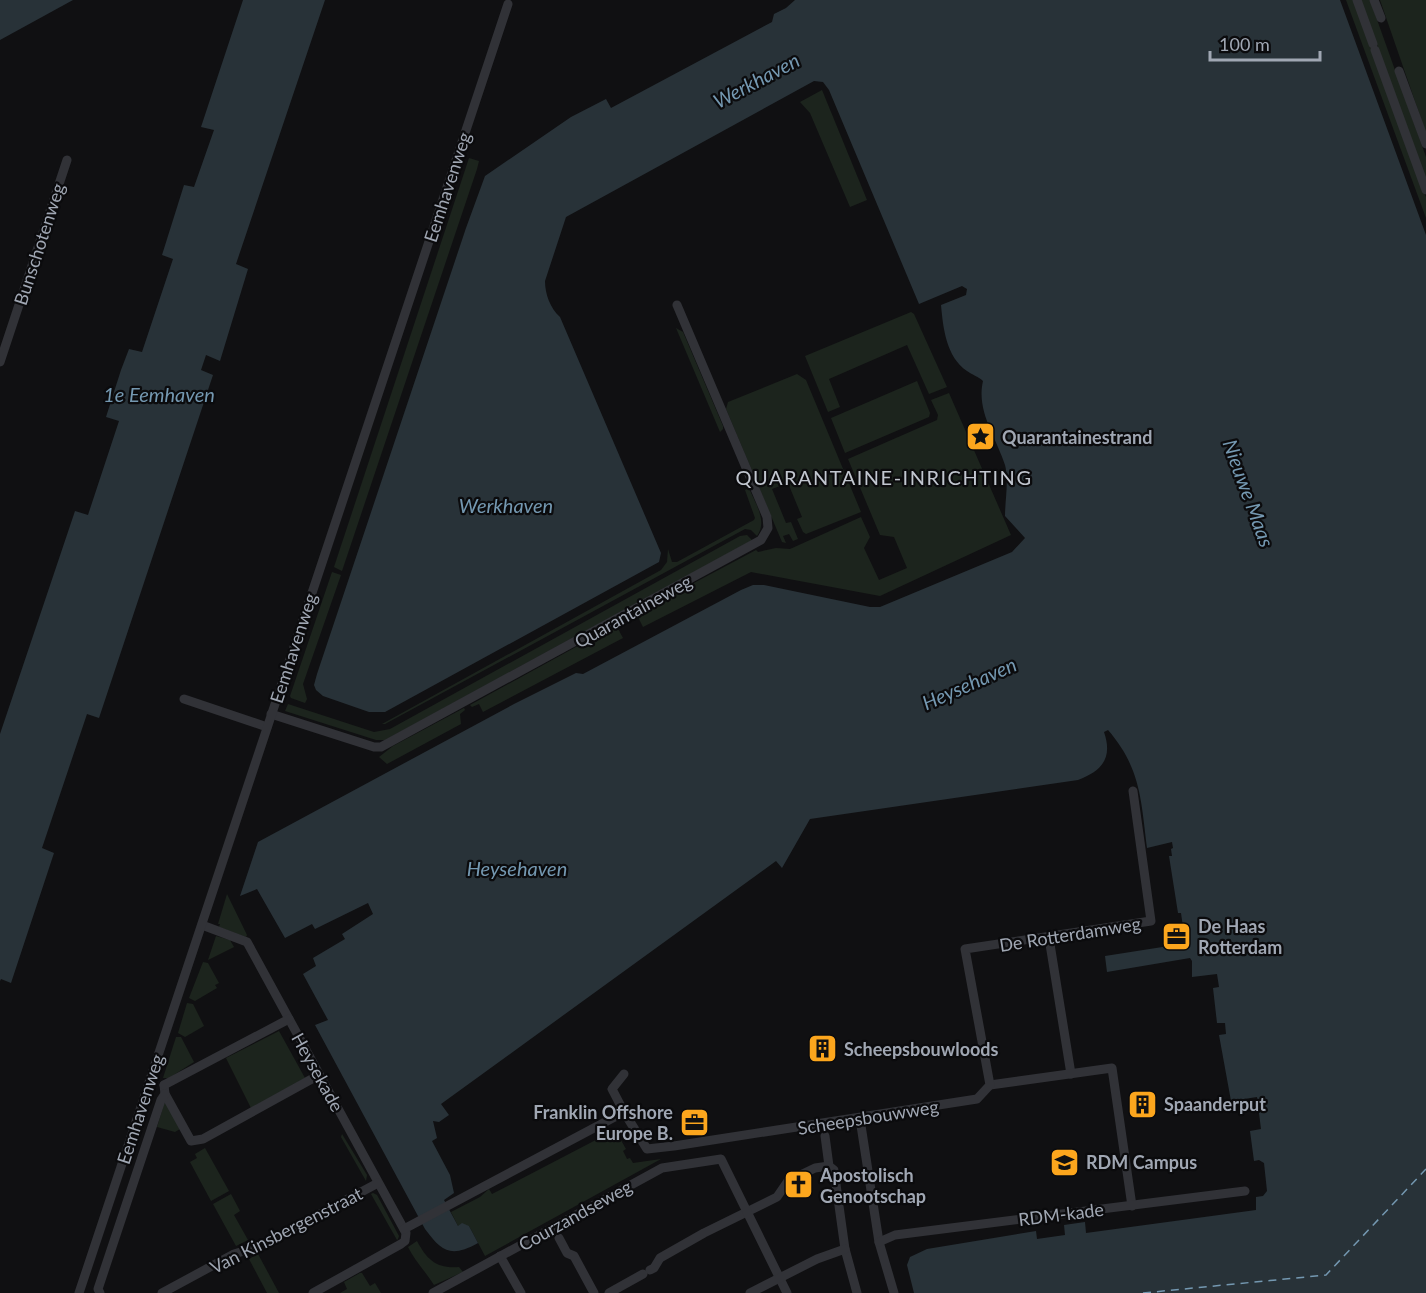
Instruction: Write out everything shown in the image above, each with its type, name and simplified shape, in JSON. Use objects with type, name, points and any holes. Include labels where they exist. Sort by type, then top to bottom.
[{"type":"street","points":[[1357,0],[1426,190]]},
{"type":"street","points":[[1374,0],[1381,18]]},
{"type":"street","name":"Eemhavenweg","points":[[79,1293],[508,4]]},
{"type":"street","points":[[1398,71],[1426,144]]},
{"type":"street","name":"Bunschotenweg","points":[[0,362],[67,160]]},
{"type":"street","name":"Quarantaineweg","points":[[272,714],[374,747],[381,747],[761,540],[768,528],[767,517],[677,305]]},
{"type":"street","points":[[184,699],[267,727]]},
{"type":"street","name":"De Rotterdamweg","points":[[990,1085],[965,949],[1151,921],[1133,791]]},
{"type":"street","name":"Heysekade","points":[[202,925],[247,942],[404,1229]]},
{"type":"street","points":[[1049,938],[1071,1074]]},
{"type":"street","points":[[99,1292],[164,1090],[289,1019]]},
{"type":"street","points":[[990,1085],[1112,1068],[1131,1206]]},
{"type":"street","name":"Scheepsbouwweg","points":[[624,1074],[612,1089],[647,1149],[860,1119],[977,1099],[990,1085]]},
{"type":"street","points":[[150,1081],[164,1090],[191,1141],[203,1139],[319,1075]]},
{"type":"street","points":[[313,1293],[401,1244],[406,1237],[404,1229],[416,1222],[624,1112]]},
{"type":"street","points":[[860,1119],[879,1242],[894,1293]]},
{"type":"street","points":[[825,1136],[829,1166],[834,1170],[845,1249],[857,1293]]},
{"type":"street","name":"Courzandseweg","points":[[433,1293],[662,1168],[721,1159],[748,1211]]},
{"type":"street","points":[[609,1293],[654,1268],[660,1258],[777,1197],[788,1181],[815,1168],[829,1166]]},
{"type":"street","name":"Van Kinsbergenstraat","points":[[162,1293],[234,1254],[260,1246],[378,1183]]},
{"type":"street","name":"RDM-kade","points":[[879,1242],[895,1235],[1245,1191]]},
{"type":"street","points":[[748,1211],[787,1293]]},
{"type":"street","points":[[559,1239],[567,1252],[573,1256],[594,1293]]},
{"type":"street","points":[[750,1293],[827,1255],[845,1249]]},
{"type":"street","points":[[500,1256],[520,1293]]},
{"type":"shaded area","points":[[1346,0],[1355,0],[1426,197],[1426,218]]},
{"type":"shaded area","points":[[1361,0],[1370,0],[1426,157],[1426,181]]},
{"type":"shaded area","points":[[1380,0],[1426,0],[1426,133]]},
{"type":"shaded area","points":[[822,90],[867,200],[850,207],[810,113],[800,102]]},
{"type":"shaded area","points":[[469,158],[479,161],[477,169],[342,571],[334,567]]},
{"type":"shaded area","points":[[911,312],[914,314],[947,387],[929,394],[907,345],[829,379],[840,407],[828,412],[805,356]]},
{"type":"shaded area","points":[[676,328],[683,332],[723,426],[720,432]]},
{"type":"shaded area","points":[[797,374],[806,380],[861,512],[806,534],[797,519],[802,517],[788,483],[772,489],[786,523],[791,522],[798,539],[793,541],[789,534],[783,536],[786,543],[782,542],[726,409],[728,402]]},
{"type":"shaded area","points":[[917,381],[930,413],[929,417],[845,453],[831,418]]},
{"type":"shaded area","points":[[949,393],[1011,535],[880,596],[751,572],[643,627],[638,617],[632,620],[630,617],[756,550],[758,552],[776,548],[790,549],[861,517],[870,537],[864,548],[879,580],[907,568],[894,537],[880,535],[848,459],[937,420],[938,415],[931,400]]},
{"type":"shaded area","points":[[749,488],[761,518],[757,536],[751,530],[745,529],[382,724],[661,570],[667,562],[668,549],[672,562],[677,562],[754,520],[745,490]]},
{"type":"shaded area","points":[[747,535],[752,540],[749,542],[385,740],[376,740],[285,711],[288,704],[374,732],[390,729],[740,536]]},
{"type":"shaded area","points":[[332,572],[341,575],[303,684],[307,699],[305,703],[290,696]]},
{"type":"shaded area","points":[[616,625],[623,638],[483,712],[479,704],[472,707],[470,705]]},
{"type":"shaded area","points":[[464,708],[465,710],[460,714],[461,724],[387,764],[379,757],[393,746]]},
{"type":"shaded area","points":[[227,894],[247,935],[246,937],[219,927]]},
{"type":"shaded area","points":[[216,936],[230,940],[234,947],[208,960]]},
{"type":"shaded area","points":[[203,962],[208,963],[219,983],[215,985],[217,988],[195,1001],[189,998]]},
{"type":"shaded area","points":[[187,1003],[193,1004],[204,1026],[185,1037],[178,1033]]},
{"type":"shaded area","points":[[279,1031],[305,1078],[251,1108],[226,1058]]},
{"type":"shaded area","points":[[176,1037],[181,1037],[194,1062],[169,1078],[163,1078]]},
{"type":"shaded area","points":[[165,1101],[180,1129],[175,1132],[157,1127]]},
{"type":"shaded area","points":[[613,1131],[626,1149],[623,1151],[627,1159],[630,1158],[633,1163],[661,1159],[485,1256],[469,1226],[458,1226],[451,1212],[480,1197],[489,1189],[492,1194]]},
{"type":"shaded area","points":[[342,1134],[367,1175],[366,1181],[341,1137]]},
{"type":"shaded area","points":[[205,1148],[229,1191],[211,1201],[190,1162],[197,1158],[195,1154]]},
{"type":"shaded area","points":[[231,1194],[240,1211],[234,1215],[248,1240],[236,1246],[213,1204]]},
{"type":"shaded area","points":[[371,1194],[377,1195],[399,1236],[397,1240]]},
{"type":"shaded area","points":[[417,1241],[434,1262],[439,1265],[459,1267],[463,1272],[434,1285],[408,1247]]},
{"type":"shaded area","points":[[258,1254],[279,1293],[267,1293],[249,1259]]},
{"type":"shaded area","points":[[360,1273],[370,1286],[375,1283],[381,1293],[340,1293],[347,1289],[344,1282]]},
{"type":"water","points":[[0,0],[73,0],[0,40]]},
{"type":"water","name":"1e Eemhaven","points":[[243,0],[325,0],[236,264],[248,269],[220,361],[206,355],[201,370],[213,375],[99,718],[87,714],[42,848],[54,853],[11,983],[1,979],[0,981],[0,734],[75,511],[88,515],[119,421],[106,417],[121,370],[129,349],[142,352],[173,259],[162,255],[184,185],[194,187],[214,130],[201,127]]},
{"type":"water","points":[[795,0],[1340,0],[1426,235],[1426,1293],[914,1293],[907,1265],[910,1257],[927,1249],[1036,1231],[1037,1239],[1065,1235],[1064,1225],[1085,1222],[1086,1233],[1256,1210],[1256,1197],[1263,1196],[1267,1191],[1264,1163],[1259,1160],[1254,1161],[1250,1131],[1261,1129],[1257,1097],[1231,1101],[1219,1035],[1226,1034],[1225,1023],[1217,1023],[1213,988],[1219,987],[1217,974],[1192,977],[1190,958],[1107,972],[1105,956],[1188,943],[1189,940],[1184,934],[1181,913],[1178,913],[1169,856],[1172,856],[1172,842],[1147,848],[1138,786],[1127,758],[1108,730],[1104,732],[1107,749],[1103,762],[1099,768],[1078,780],[810,819],[782,868],[776,861],[441,1104],[449,1115],[439,1122],[433,1121],[437,1138],[432,1141],[450,1175],[454,1193],[444,1200],[458,1226],[462,1223],[469,1226],[478,1243],[461,1250],[454,1251],[442,1247],[425,1229],[315,1025],[328,1020],[303,974],[316,966],[313,958],[345,939],[342,934],[373,914],[368,903],[315,929],[312,924],[285,938],[257,889],[240,896],[258,842],[514,704],[576,673],[583,674],[741,590],[753,585],[764,585],[870,607],[880,607],[1012,552],[1025,538],[1005,516],[1006,471],[982,403],[983,381],[960,365],[954,358],[947,341],[941,305],[966,295],[967,289],[962,286],[919,304],[829,90],[823,82],[814,81],[566,217],[545,281],[549,300],[560,317],[661,553],[659,562],[385,712],[369,712],[323,696],[316,690],[314,685],[317,674],[485,176],[571,117],[606,99],[611,108],[772,22],[774,14]]},
{"type":"ferry route","points":[[1143,1293],[1326,1275],[1426,1169]]},
{"type":"place","name":"Quarantainestrand","points":[[981,437]]},
{"type":"place","name":"De Haas Rotterdam","points":[[1177,936]]},
{"type":"place","name":"Scheepsbouwloods","points":[[823,1049]]},
{"type":"place","name":"Spaanderput","points":[[1143,1104]]},
{"type":"place","name":"Franklin Offshore Europe B.","points":[[694,1122]]},
{"type":"place","name":"RDM Campus","points":[[1065,1162]]},
{"type":"place","name":"Apostolisch Genootschap","points":[[799,1185]]},
{"type":"district","name":"QUARANTAINE-INRICHTING","points":[[884,477]]},
{"type":"water label","name":"Werkhaven","points":[[756,80]]},
{"type":"water label","name":"Nieuwe Maas","points":[[1249,493]]},
{"type":"water label","name":"Werkhaven","points":[[506,505]]},
{"type":"water label","name":"Heysehaven","points":[[969,683]]},
{"type":"water label","name":"Heysehaven","points":[[517,868]]}]
